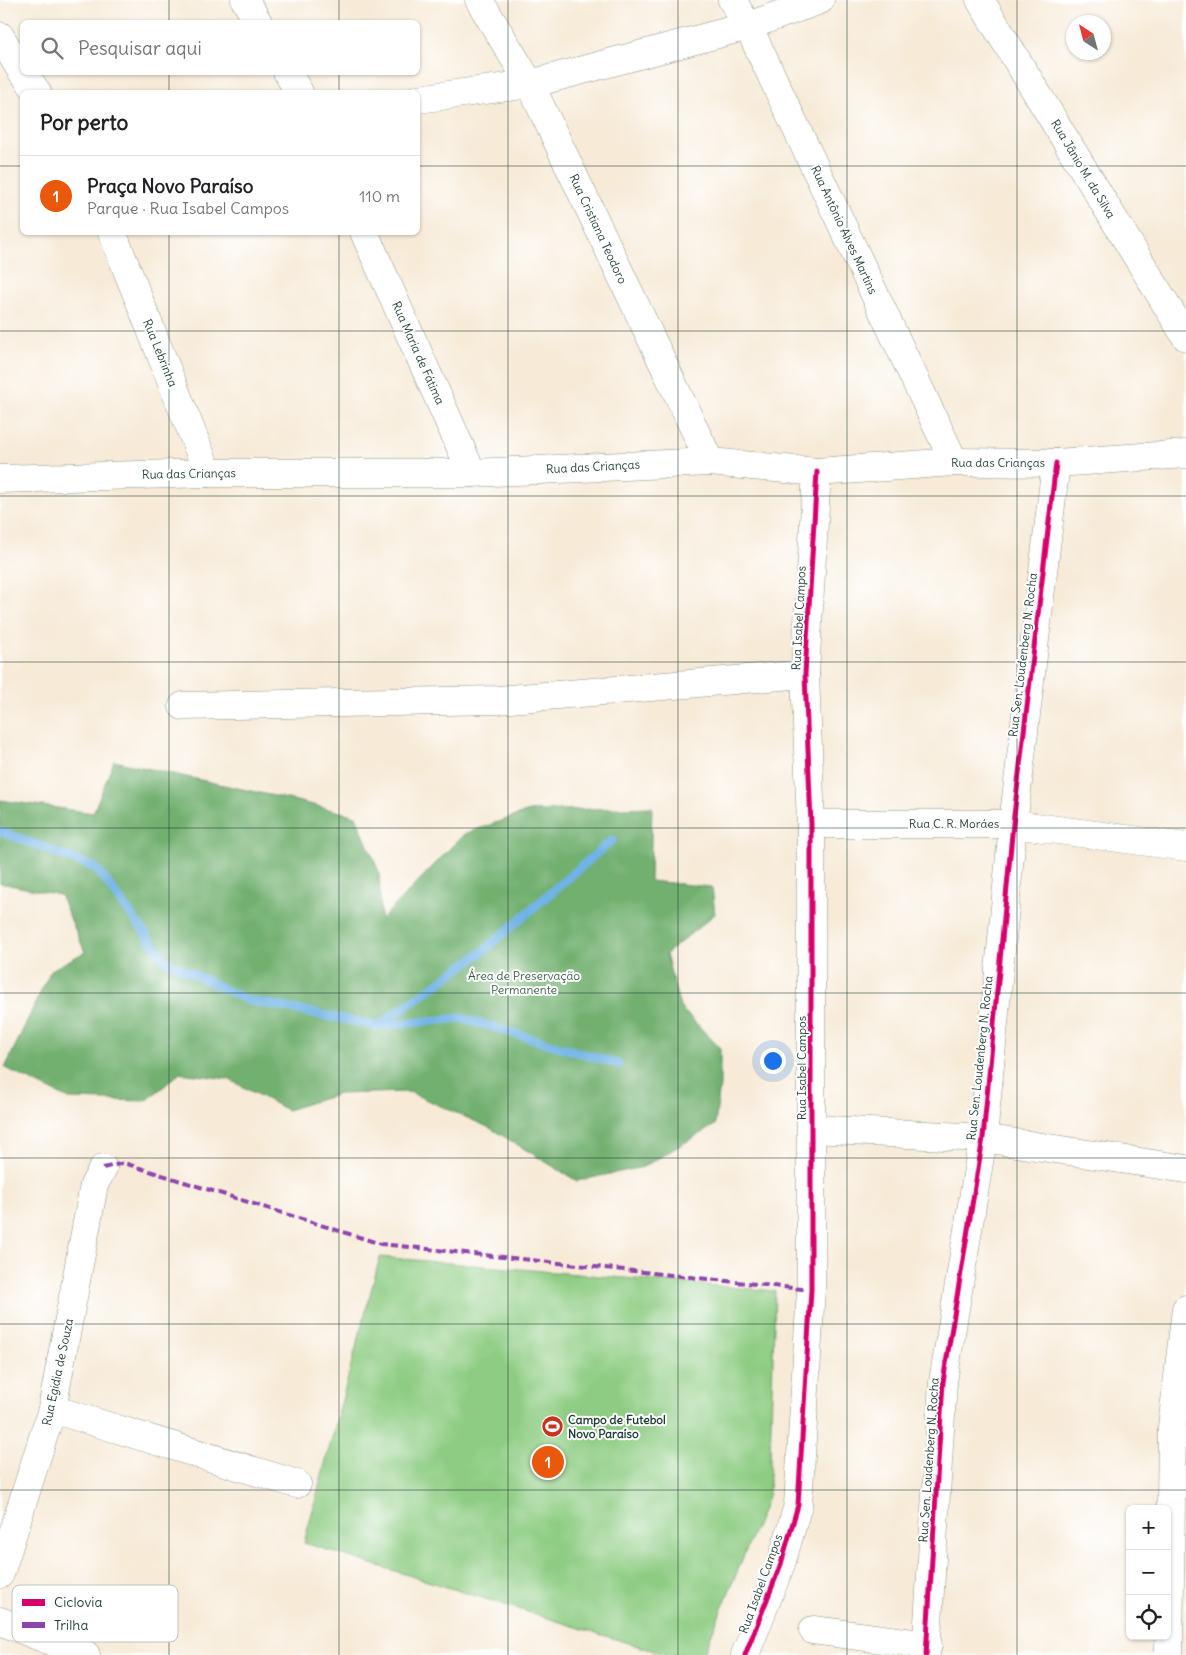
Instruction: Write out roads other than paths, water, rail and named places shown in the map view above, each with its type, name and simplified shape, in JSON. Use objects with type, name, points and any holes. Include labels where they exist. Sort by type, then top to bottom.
[{"type":"street","points":[[245,0],[257,20]]},
{"type":"street","name":"Rua Cristiana Teodoro","points":[[479,0],[530,84],[710,462]]},
{"type":"street","name":"Rua Antônio Alves Martins","points":[[732,0],[748,26],[954,462]]},
{"type":"street","points":[[420,99],[530,84],[748,26],[820,0]]},
{"type":"street","name":"Rua Jânio M. da Silva","points":[[980,0],[1186,338]]},
{"type":"street","points":[[12,60],[20,70]]},
{"type":"street","points":[[24,75],[35,90]]},
{"type":"street","points":[[289,75],[298,90]]},
{"type":"street","name":"Rua Lebrinha","points":[[113,235],[208,473]]},
{"type":"street","name":"Rua Maria de Fátima","points":[[365,235],[472,473]]},
{"type":"street","name":"Rua das Crianças","points":[[0,479],[208,473],[472,473],[710,462],[817,472],[954,462],[1056,463],[1186,454]]},
{"type":"street","name":"Rua Sen. Loudenberg N. Rocha","points":[[927,1650],[943,1382],[982,1138],[1013,824],[1056,463]]},
{"type":"street","name":"Rua Isabel Campos","points":[[745,1655],[781,1564],[798,1505],[811,1290],[811,824],[805,674],[817,472]]},
{"type":"street","points":[[183,706],[498,700],[805,674]]},
{"type":"street","name":"Rua C. R. Moráes","points":[[811,824],[1013,824],[1186,848]]},
{"type":"street","points":[[812,1129],[982,1138],[1186,1169]]},
{"type":"street","name":"Rua Egidia de Souza","points":[[0,1574],[52,1409],[94,1185],[103,1168]]},
{"type":"street","points":[[1169,1655],[1172,1427],[1186,1310]]},
{"type":"street","points":[[52,1409],[297,1484]]},
{"type":"street","points":[[0,1621],[12,1626]]},
{"type":"street","points":[[813,1630],[927,1650]]},
{"type":"street","points":[[53,1642],[86,1655]]},
{"type":"waterway","points":[[0,831],[96,868],[166,961],[247,1000],[378,1026],[462,1018],[618,1064]]},
{"type":"waterway","points":[[378,1026],[482,952],[612,840]]},
{"type":"place","name":"Campo de Futebol Novo Paraíso","points":[[552,1427]]},
{"type":"place","name":"Praça Novo Paraíso","points":[[548,1462]]},
{"type":"park label","name":"Área de Preservação Permanente","points":[[524,983]]}]
